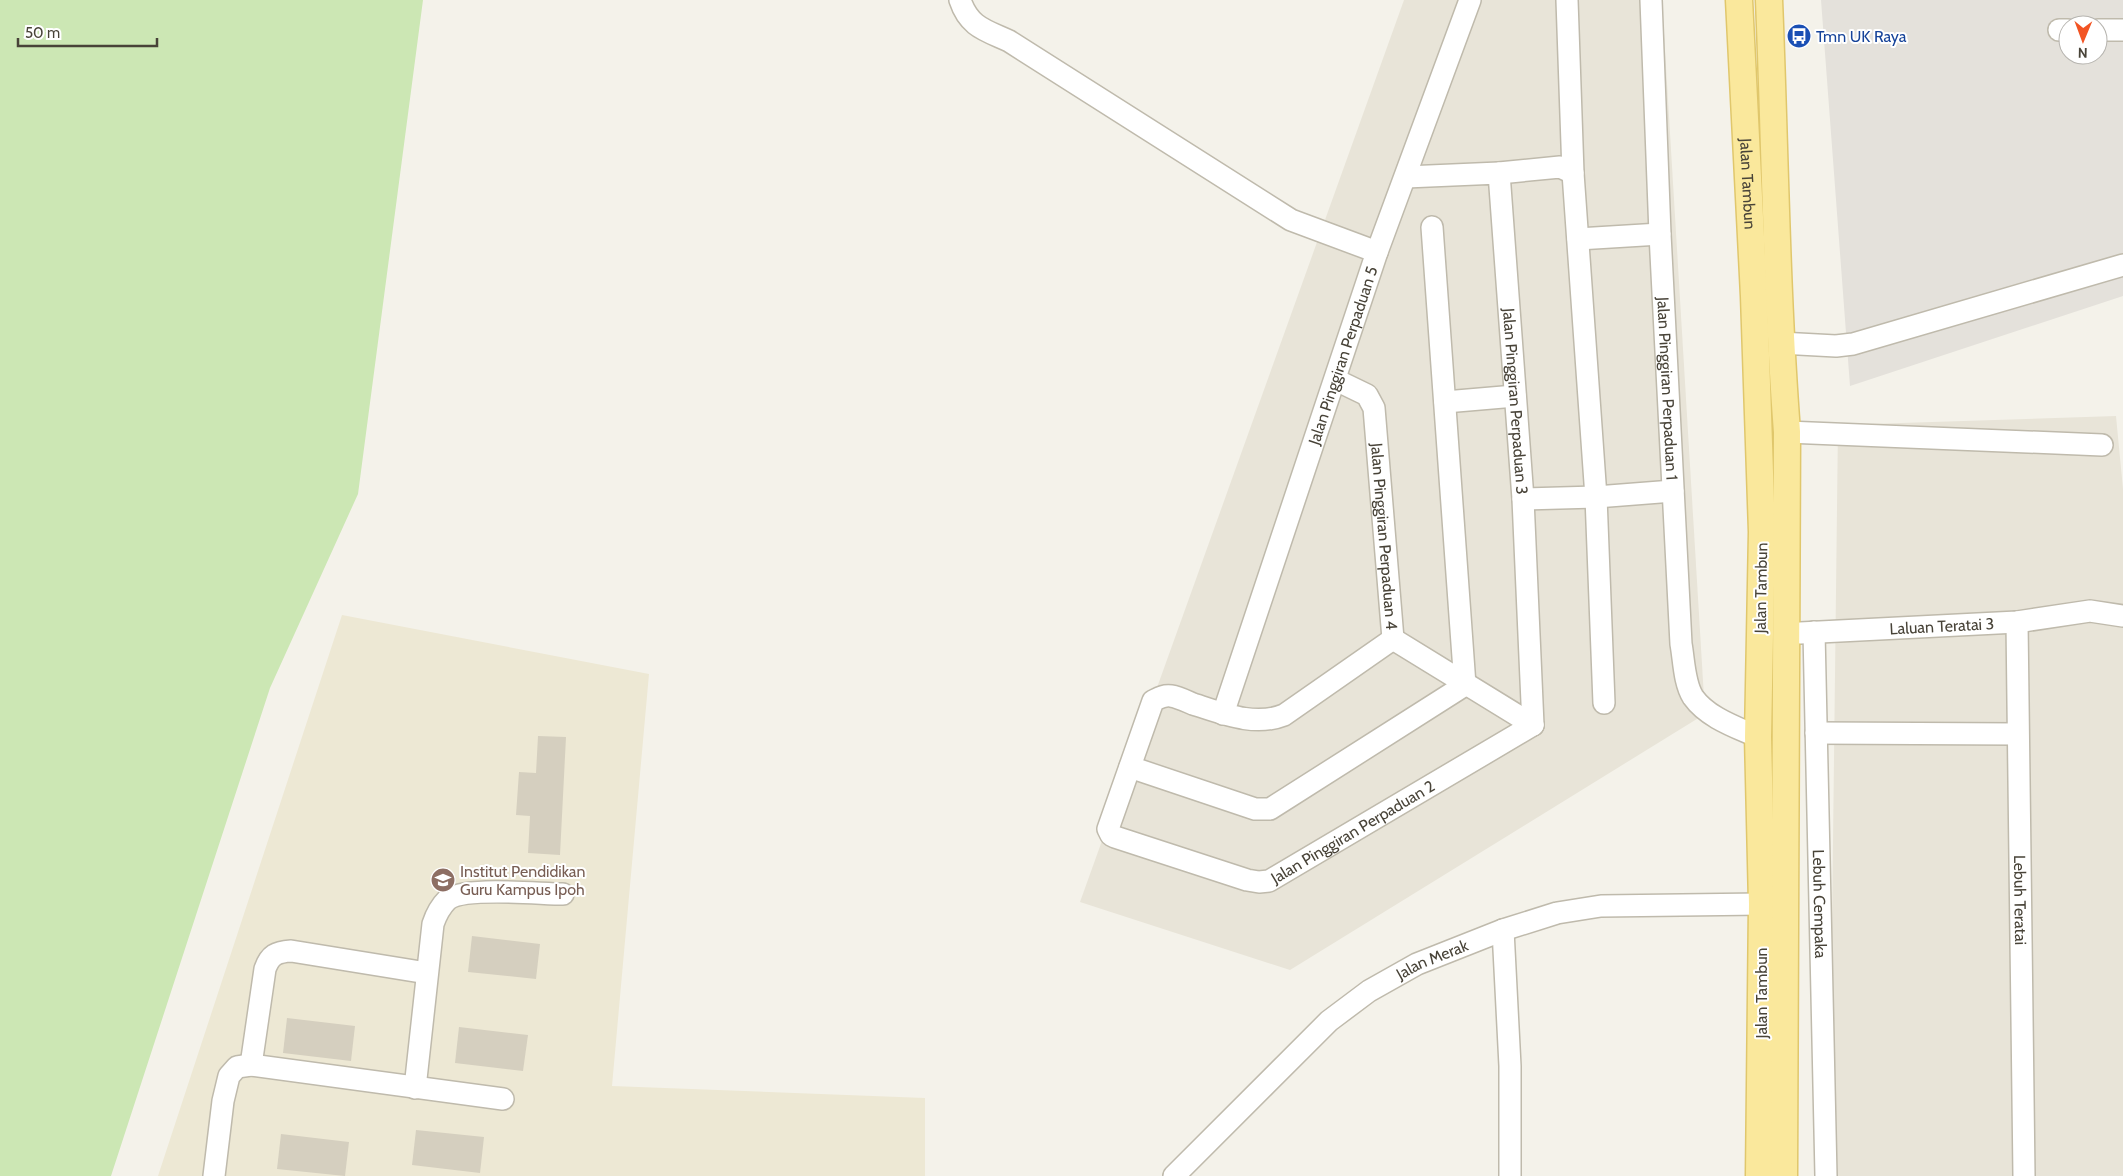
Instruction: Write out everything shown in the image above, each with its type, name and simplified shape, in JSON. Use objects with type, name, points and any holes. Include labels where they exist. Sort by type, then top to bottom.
[{"type":"main road","name":"Jalan Tambun","points":[[1739,0],[1753,277],[1762,532],[1758,737],[1762,904],[1759,1176]]},
{"type":"main road","points":[[1747,155],[1750,50],[1748,0]]},
{"type":"main road","name":"Jalan Tambun","points":[[1769,0],[1776,153],[1780,343],[1787,432],[1784,1176]]},
{"type":"main road","points":[[1753,277],[1766,329],[1770,336],[1780,343],[1766,350],[1762,361],[1764,456],[1761,480]]},
{"type":"street","points":[[960,0],[966,17],[983,29],[1009,40],[1291,220],[1377,252]]},
{"type":"street","name":"Jalan Pinggiran Perpaduan 5","points":[[1224,714],[1377,252],[1470,0]]},
{"type":"street","points":[[1567,0],[1573,173],[1596,497],[1604,702]]},
{"type":"street","name":"Jalan Pinggiran Perpaduan 1","points":[[1650,0],[1681,644],[1692,696],[1706,711],[1758,737]]},
{"type":"street","points":[[2108,30],[2123,30]]},
{"type":"street","points":[[1406,177],[1560,167],[1573,173]]},
{"type":"street","name":"Jalan Pinggiran Perpaduan 3","points":[[1499,172],[1523,499],[1533,725]]},
{"type":"street","points":[[1432,227],[1465,685]]},
{"type":"street","points":[[1578,239],[1660,234]]},
{"type":"street","points":[[1780,343],[1836,346],[1852,344],[2123,265]]},
{"type":"street","name":"Jalan Pinggiran Perpaduan 4","points":[[1224,714],[1260,721],[1272,720],[1284,715],[1393,639],[1374,408],[1366,395],[1336,380]]},
{"type":"street","points":[[1445,402],[1515,396]]},
{"type":"street","points":[[1787,432],[2102,445]]},
{"type":"street","points":[[1523,499],[1596,497],[1673,491]]},
{"type":"street","name":"Laluan Teratai 3","points":[[1760,633],[2017,622],[2090,611],[2123,616]]},
{"type":"street","name":"Lebuh Teratai","points":[[2017,622],[2024,1176]]},
{"type":"street","name":"Lebuh Cempaka","points":[[1814,632],[1826,1176]]},
{"type":"street","points":[[1393,639],[1465,685],[1533,725]]},
{"type":"street","points":[[1130,767],[1255,809],[1270,809],[1465,685]]},
{"type":"street","name":"Jalan Pinggiran Perpaduan 2","points":[[1224,714],[1172,696],[1161,697],[1153,701],[1108,829],[1111,835],[1259,882],[1269,881],[1533,725]]},
{"type":"street","points":[[1816,733],[2017,734]]},
{"type":"street","points":[[415,1088],[433,924],[438,911],[448,899],[470,892],[563,894]]},
{"type":"street","name":"Jalan Merak","points":[[1174,1176],[1316,1034],[1369,991],[1417,964],[1503,930],[1556,913],[1601,906],[1762,904]]},
{"type":"street","points":[[1503,930],[1510,1066],[1510,1176]]},
{"type":"street","points":[[251,1065],[265,969],[268,959],[274,954],[291,951],[427,973]]},
{"type":"street","points":[[214,1176],[223,1101],[229,1076],[237,1067],[251,1065],[503,1099]]},
{"type":"shaded area","points":[[1404,0],[1662,0],[1705,714],[1290,970],[1080,902]]},
{"type":"shaded area","points":[[1821,0],[2123,0],[2123,296],[1850,386]]},
{"type":"shaded area","points":[[2116,416],[2123,489],[2123,1176],[1829,1176],[1838,425]]},
{"type":"shaded area","name":"Institut Pendidikan Guru Kampus Ipoh","points":[[342,615],[649,674],[612,1086],[925,1098],[925,1176],[158,1176]]},
{"type":"green space","points":[[0,0],[423,0],[358,494],[270,688],[111,1176],[0,1176]]},
{"type":"building","points":[[538,736],[566,737],[560,855],[528,853],[530,816],[516,815],[519,772],[536,773]]},
{"type":"building","points":[[472,936],[540,944],[536,979],[468,972]]},
{"type":"building","points":[[287,1018],[355,1026],[351,1061],[283,1053]]},
{"type":"building","points":[[459,1027],[528,1035],[523,1071],[455,1063]]},
{"type":"building","points":[[416,1130],[484,1137],[480,1173],[412,1165]]},
{"type":"building","points":[[281,1134],[349,1142],[345,1176],[277,1169]]},
{"type":"place","name":"Tmn UK Raya","points":[[1799,36]]},
{"type":"place","name":"Institut Pendidikan Guru Kampus Ipoh","points":[[443,880]]}]
